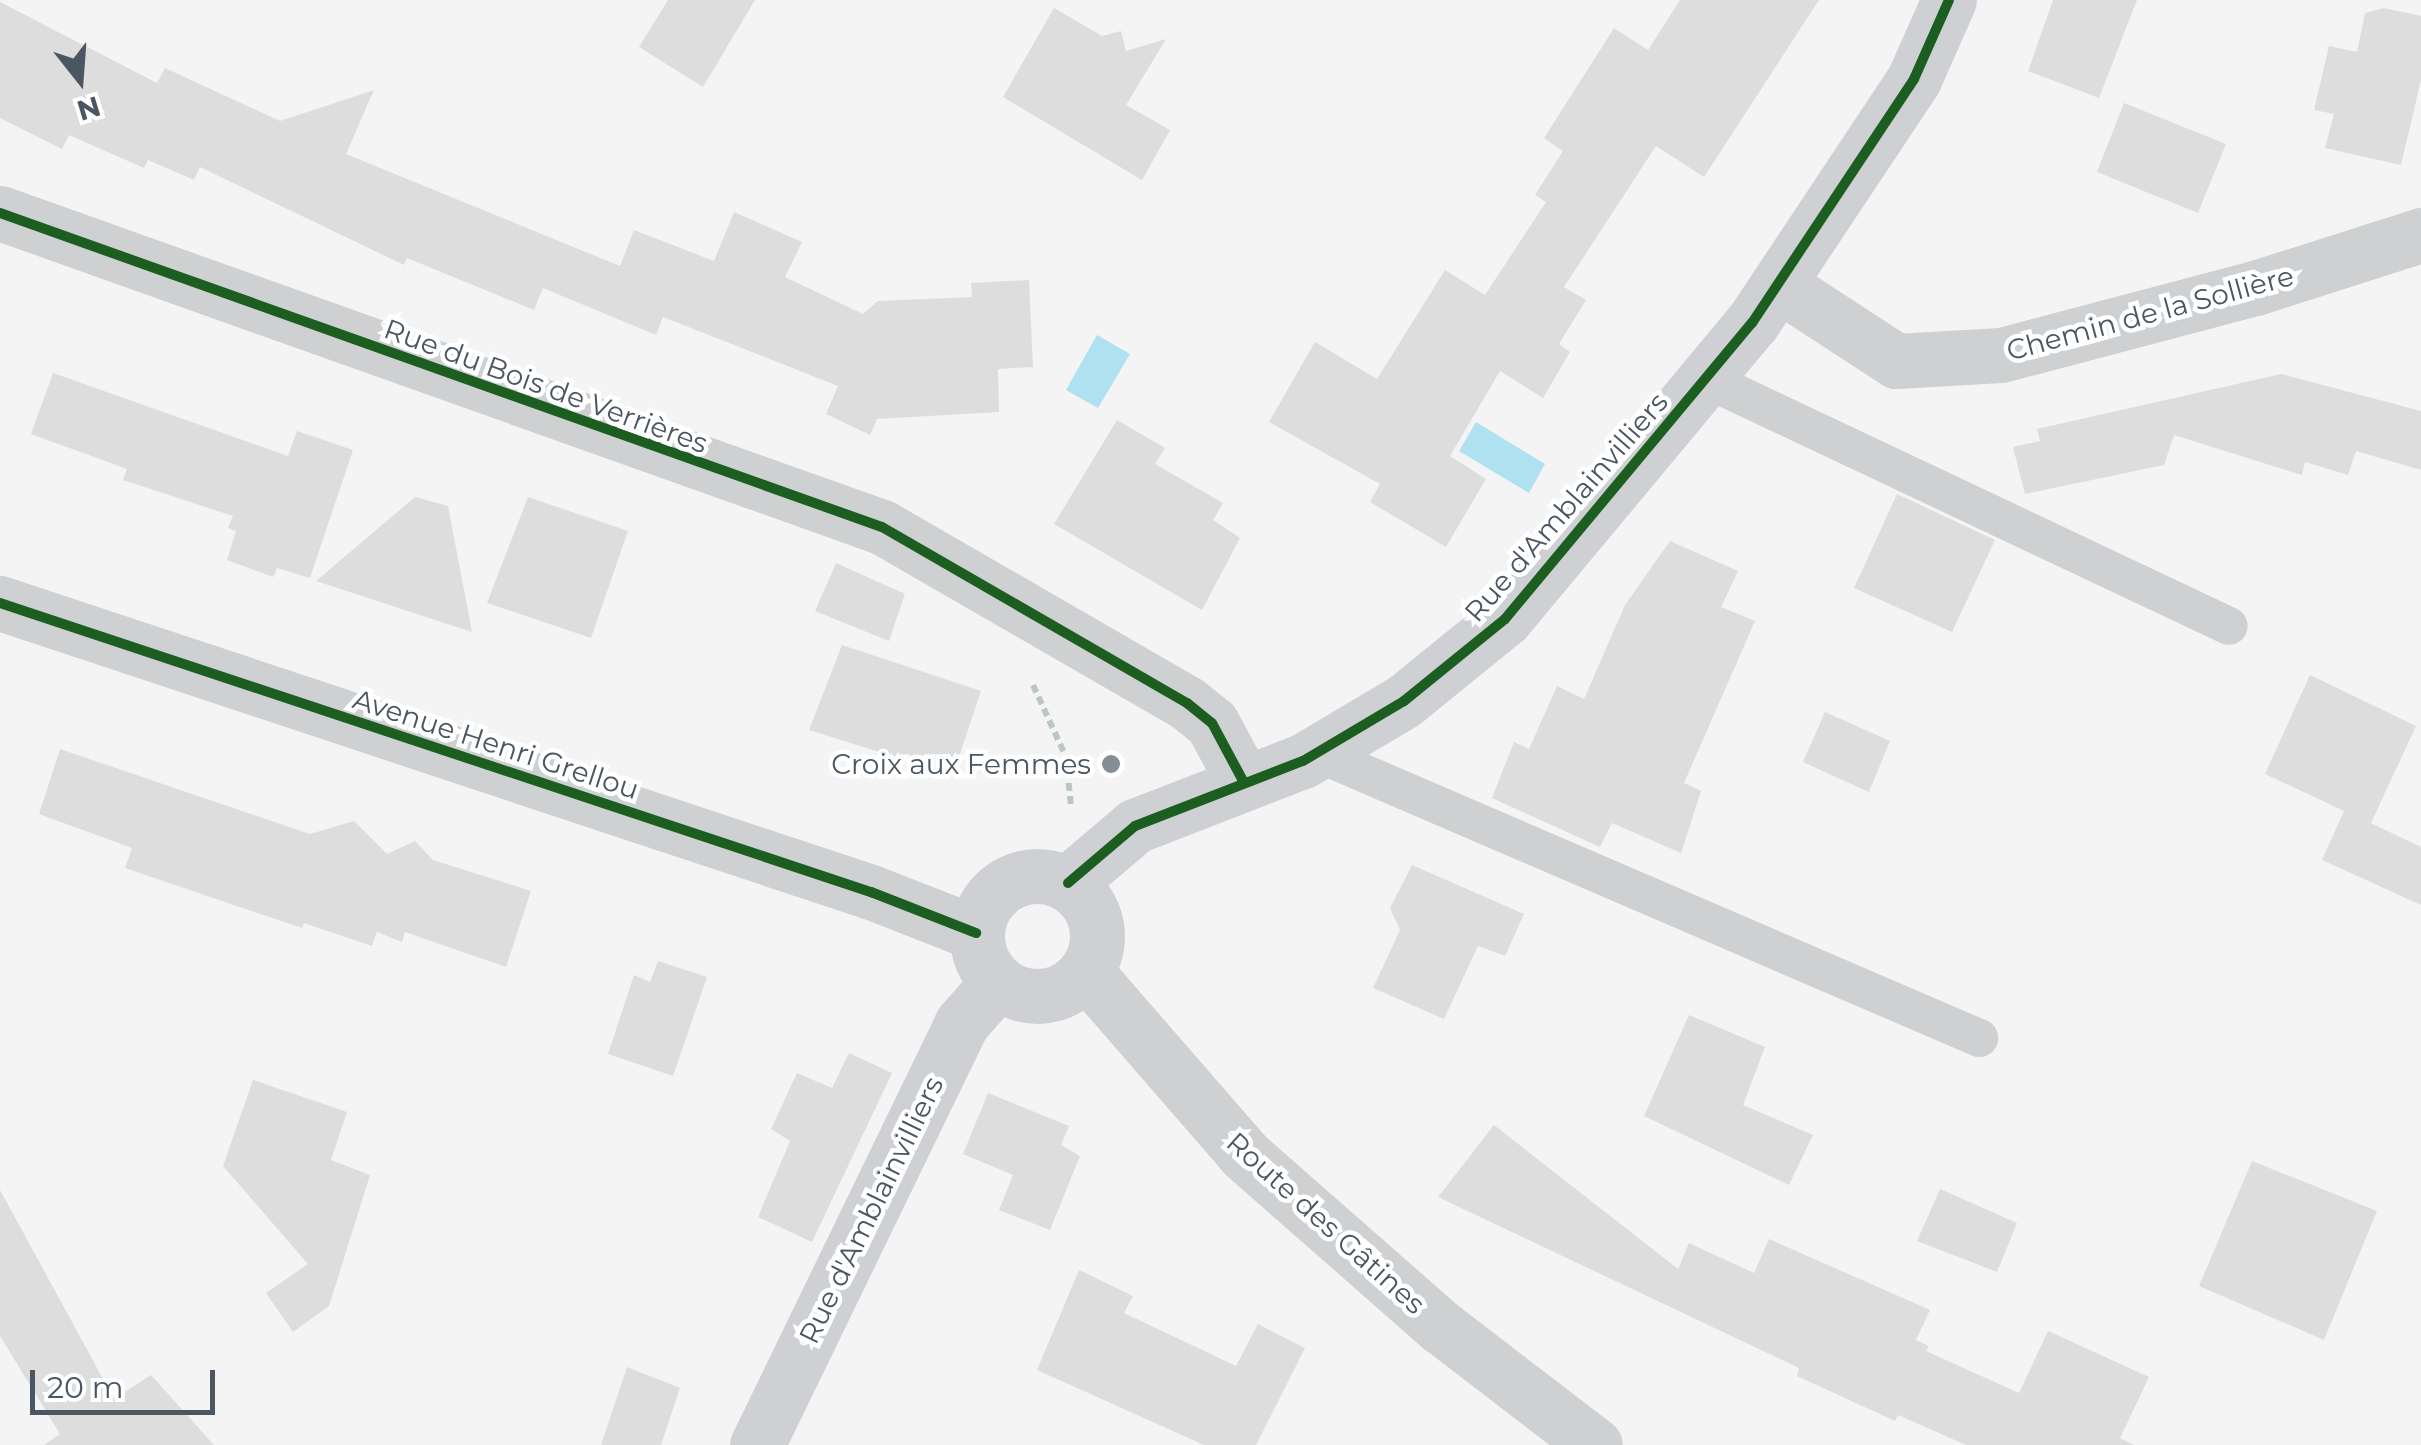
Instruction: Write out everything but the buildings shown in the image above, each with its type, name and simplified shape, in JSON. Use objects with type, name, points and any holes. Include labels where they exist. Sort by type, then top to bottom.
[{"type":"street","name":"Rue d'Amblainvilliers","points":[[1068,883],[1135,826],[1242,779],[1317,753],[1404,702],[1505,619],[1706,379],[1778,284],[1914,79],[1949,0]]},
{"type":"street","name":"Rue du Bois de Verrières","points":[[0,213],[882,528],[1187,703],[1212,722],[1242,779]]},
{"type":"street","name":"Chemin de la Sollière","points":[[1778,284],[1896,361],[2002,355],[2256,288],[2421,235]]},
{"type":"street","name":"Avenue Henri Grellou","points":[[0,602],[871,892],[976,933]]},
{"type":"street","points":[[1028,876],[1068,883],[1094,914],[1095,954],[1086,972],[1071,986],[1034,996],[998,982],[986,968],[976,933],[981,913],[1008,882],[1028,876]]},
{"type":"street","name":"Route des Gâtines","points":[[1086,972],[1244,1156],[1440,1327],[1595,1445]]},
{"type":"street","name":"Rue d'Amblainvilliers","points":[[757,1445],[962,1024],[998,982]]},
{"type":"lane","points":[[1706,379],[2229,626]]},
{"type":"lane","points":[[1317,753],[1979,1038]]},
{"type":"path","points":[[1014,604],[1005,634],[1066,758],[1072,809],[1113,848]]},
{"type":"water","points":[[1097,335],[1130,354],[1098,408],[1066,390]]},
{"type":"water","points":[[1476,422],[1545,464],[1529,493],[1459,451]]},
{"type":"cycle path","points":[[1068,883],[1135,826],[1303,761],[1404,701],[1505,619],[1752,323],[1914,79],[1949,0]]},
{"type":"cycle path","points":[[0,213],[882,527],[1187,703],[1212,723],[1242,779]]},
{"type":"cycle path","points":[[0,603],[871,892],[976,933]]},
{"type":"place","name":"Croix aux Femmes","points":[[1111,764]]}]
